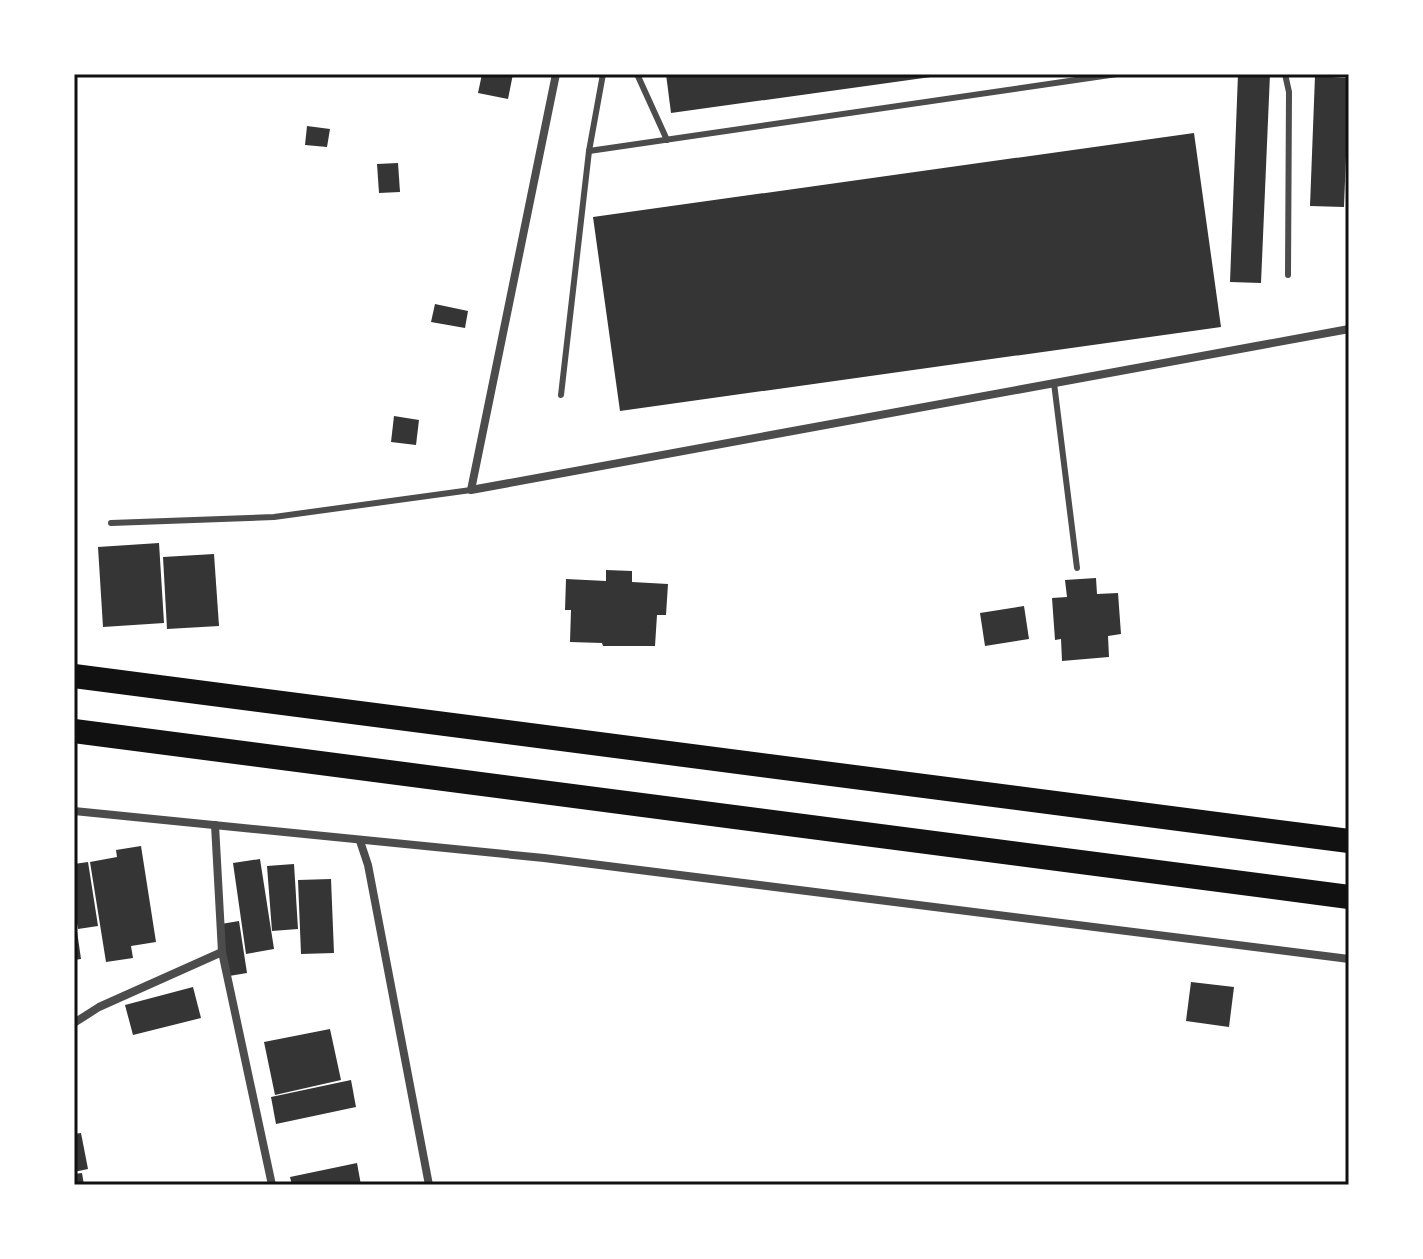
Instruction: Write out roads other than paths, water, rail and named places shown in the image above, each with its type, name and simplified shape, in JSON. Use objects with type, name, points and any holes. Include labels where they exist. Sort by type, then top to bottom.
[{"type":"highway","points":[[74,676],[1349,841]]},
{"type":"highway","points":[[74,731],[1349,897]]},
{"type":"street","points":[[556,74],[471,490],[1349,329]]},
{"type":"street","points":[[74,811],[544,858],[1349,959]]},
{"type":"street","points":[[215,825],[222,952],[272,1185]]},
{"type":"street","points":[[360,841],[368,865],[429,1185]]},
{"type":"street","points":[[74,1023],[99,1007],[222,952]]},
{"type":"lane","points":[[561,395],[589,151],[603,74]]},
{"type":"lane","points":[[637,74],[667,140]]},
{"type":"lane","points":[[589,151],[1117,74]]},
{"type":"lane","points":[[1285,74],[1289,92],[1288,275]]},
{"type":"lane","points":[[1054,383],[1077,568]]},
{"type":"lane","points":[[111,523],[274,517],[471,490]]}]
